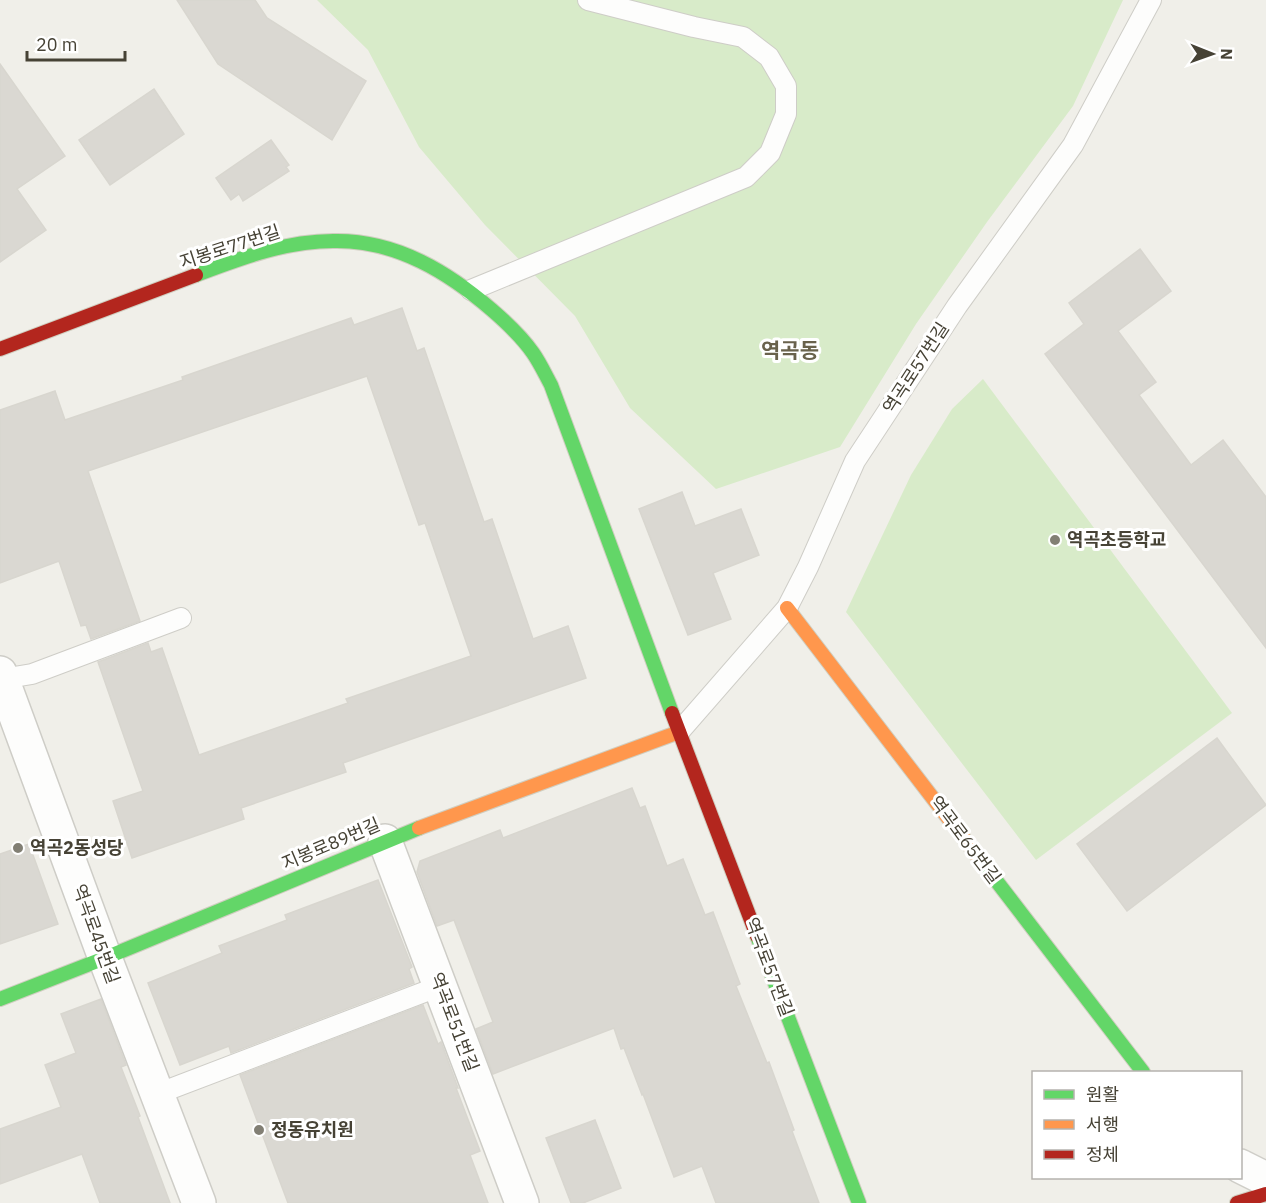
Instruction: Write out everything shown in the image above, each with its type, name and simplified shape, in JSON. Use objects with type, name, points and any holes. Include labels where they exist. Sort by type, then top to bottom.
[{"type":"street","name":"지봉로77번길","points":[[0,349],[226,264],[267,250],[310,242],[358,242],[381,245],[407,253],[444,272],[471,290]]},
{"type":"street","name":"역곡로57번길","points":[[471,290],[509,326],[532,353],[551,385],[679,732],[859,1203]]},
{"type":"street","name":"역곡로65번길","points":[[787,608],[1142,1071]]},
{"type":"street","name":"역곡로45번길","points":[[1,677],[199,1203]]},
{"type":"street","name":"지봉로89번길","points":[[0,999],[105,958],[385,841],[679,732]]},
{"type":"street","name":"역곡로51번길","points":[[385,841],[522,1203]]},
{"type":"street","points":[[1242,1167],[1266,1179]]},
{"type":"street","points":[[1237,1203],[1266,1194]]},
{"type":"lane","points":[[471,290],[746,177],[770,153],[786,114],[786,86],[769,57],[743,37],[588,0]]},
{"type":"lane","name":"역곡로57번길","points":[[679,732],[787,608],[808,567],[855,461],[957,306],[1073,145],[1151,0]]},
{"type":"lane","points":[[1,677],[32,674],[181,618]]},
{"type":"lane","points":[[157,1094],[440,986]]},
{"type":"green space","points":[[317,0],[1123,0],[1073,106],[987,222],[916,324],[840,447],[716,489],[630,408],[575,316],[485,225],[419,147],[368,50]]},
{"type":"green space","points":[[983,379],[1232,713],[1036,860],[846,612],[911,475],[952,409]]},
{"type":"building","points":[[177,0],[255,0],[267,18],[366,81],[332,140],[218,64]]},
{"type":"building","points":[[0,64],[65,156],[17,189],[46,230],[0,262]]},
{"type":"building","points":[[154,89],[184,134],[110,185],[79,140]]},
{"type":"building","points":[[271,140],[289,165],[286,167],[289,171],[243,201],[239,194],[231,200],[216,178]]},
{"type":"building","points":[[1140,249],[1171,291],[1118,331],[1156,382],[1139,395],[1191,465],[1223,440],[1266,497],[1266,648],[1045,354],[1084,324],[1069,303]]},
{"type":"building","points":[[402,308],[417,351],[424,348],[484,522],[492,519],[533,639],[568,626],[586,678],[343,763],[346,772],[241,808],[244,819],[132,858],[113,801],[143,791],[98,662],[148,643],[151,652],[162,648],[199,755],[348,703],[346,699],[471,656],[425,523],[419,525],[367,376],[88,471],[140,621],[91,639],[86,625],[81,626],[59,561],[0,583],[0,410],[55,391],[65,420],[183,380],[182,377],[351,318],[354,325]]},
{"type":"building","points":[[682,492],[695,526],[741,509],[759,555],[713,573],[731,619],[688,635],[639,509]]},
{"type":"building","points":[[1217,738],[1266,805],[1127,911],[1077,844]]},
{"type":"building","points":[[632,788],[640,808],[645,806],[667,866],[683,859],[705,915],[713,912],[740,984],[736,986],[767,1063],[769,1062],[819,1203],[716,1203],[702,1166],[674,1177],[643,1094],[624,1048],[621,1049],[614,1028],[493,1074],[476,1029],[493,1022],[454,920],[437,926],[417,872],[420,861],[500,830],[503,838]]},
{"type":"building","points":[[29,844],[58,924],[0,944],[0,854]]},
{"type":"building","points":[[378,880],[412,967],[409,969],[414,983],[231,1053],[229,1046],[180,1065],[148,983],[222,953],[219,946],[287,920],[285,915]]},
{"type":"building","points":[[101,999],[126,1065],[121,1067],[170,1203],[100,1203],[82,1154],[0,1184],[0,1129],[61,1107],[45,1065],[76,1053],[61,1014]]},
{"type":"building","points":[[423,1005],[438,1044],[441,1042],[480,1151],[470,1155],[488,1203],[288,1203],[240,1075]]},
{"type":"building","points":[[595,1120],[621,1188],[583,1203],[571,1203],[546,1138]]},
{"type":"traffic: fast","points":[[196,275],[247,257],[301,243],[359,242],[401,253],[439,271],[475,296],[503,320],[529,347],[551,385],[672,713]]},
{"type":"traffic: fast","points":[[0,999],[419,828]]},
{"type":"traffic: fast","points":[[978,857],[1142,1071]]},
{"type":"traffic: fast","points":[[757,936],[859,1203]]},
{"type":"traffic: slow","points":[[787,608],[978,857]]},
{"type":"traffic: slow","points":[[419,828],[679,732]]},
{"type":"traffic: jam","points":[[0,349],[196,275]]},
{"type":"traffic: jam","points":[[672,713],[757,936]]},
{"type":"traffic: jam","points":[[1237,1203],[1266,1194]]},
{"type":"place","name":"역곡초등학교","points":[[1055,540]]},
{"type":"place","name":"역곡2동성당","points":[[18,848]]},
{"type":"place","name":"정동유치원","points":[[259,1130]]},
{"type":"district","name":"역곡동","points":[[790,351]]}]
